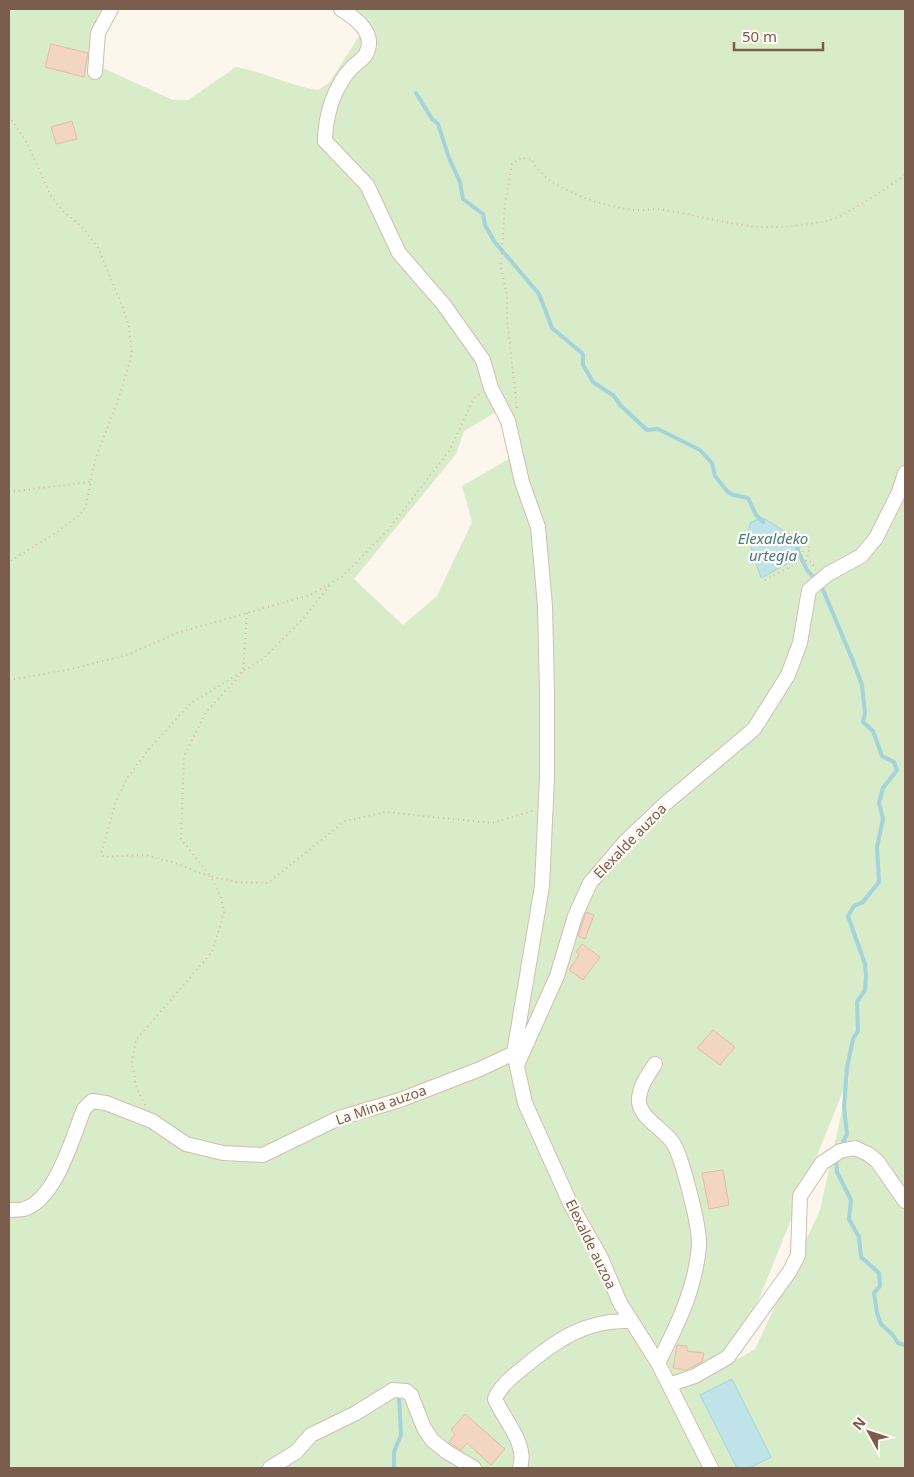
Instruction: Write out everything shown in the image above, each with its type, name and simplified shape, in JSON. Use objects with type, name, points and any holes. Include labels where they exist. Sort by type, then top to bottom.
[{"type":"street","points":[[95,72],[98,33],[110,9]]},
{"type":"street","points":[[341,9],[355,18],[365,28],[369,42],[366,54],[350,69],[337,88],[325,127],[325,141],[367,185],[399,253],[444,305],[483,360],[491,388],[508,421],[522,482],[538,527],[545,606],[546,806],[542,886],[515,1059]]},
{"type":"street","name":"Elexalde auzoa","points":[[711,1468],[658,1363],[630,1321],[613,1290],[601,1258],[571,1205],[525,1103],[515,1059],[557,976],[575,916],[590,883],[625,842],[666,803],[754,729],[788,675],[800,643],[809,590],[828,574],[861,556],[876,538],[899,492],[905,473]]},
{"type":"street","name":"La Mina auzoa","points":[[9,1210],[25,1208],[38,1201],[50,1187],[59,1172],[84,1109],[92,1101],[106,1103],[152,1122],[186,1144],[223,1153],[263,1155],[338,1118],[400,1100],[480,1069],[515,1059]]},
{"type":"street","points":[[655,1064],[643,1082],[639,1102],[646,1117],[673,1143],[696,1218],[699,1245],[693,1280],[682,1316],[658,1363]]},
{"type":"street","points":[[669,1385],[695,1376],[728,1357],[790,1271],[798,1255],[800,1196],[822,1163],[840,1151],[855,1148],[868,1154],[877,1162],[905,1201]]},
{"type":"street","points":[[520,1468],[521,1447],[494,1399],[496,1395],[510,1379],[536,1357],[571,1332],[616,1320],[630,1321]]},
{"type":"street","points":[[270,1468],[296,1452],[311,1435],[356,1413],[393,1390],[406,1391],[410,1395],[424,1428],[432,1440],[447,1452],[474,1468]]},
{"type":"path","points":[[9,116],[27,143],[51,196],[62,210],[83,228],[98,248],[128,327],[132,354],[95,460],[86,505],[81,514],[9,562]]},
{"type":"path","points":[[502,409],[512,414],[517,411],[507,320],[507,296],[501,267],[505,204],[512,164],[521,158],[532,159],[535,168],[545,178],[603,204],[634,210],[660,209],[762,227],[794,226],[829,220],[905,176]]},
{"type":"path","points":[[9,680],[67,670],[127,655],[177,633],[310,595],[330,585],[342,577],[388,530],[449,450],[474,398],[491,388]]},
{"type":"path","points":[[9,493],[90,482]]},
{"type":"path","points":[[765,580],[801,561],[804,545],[810,546],[806,561],[812,562]]},
{"type":"path","points":[[330,585],[302,620],[263,659],[191,703],[149,749],[127,778],[116,801],[101,854],[104,856],[145,855],[211,877],[237,882],[268,883],[345,821],[386,812],[492,823],[546,806]]},
{"type":"path","points":[[152,1122],[136,1086],[132,1061],[136,1040],[212,952],[224,912],[221,897],[211,877],[181,839],[184,756],[206,712],[243,672],[247,613]]},
{"type":"green space","points":[[9,9],[109,9],[90,62],[173,100],[188,100],[236,67],[318,90],[329,83],[363,30],[364,20],[353,9],[905,9],[905,1468],[9,1468]],"holes":[[[508,405],[519,453],[462,486],[472,522],[437,596],[403,625],[354,579],[456,454],[464,431]],[[850,1074],[820,1210],[755,1349],[734,1361]]]},
{"type":"water","name":"Elexaldeko urtegia","points":[[763,518],[801,541],[798,558],[761,578],[747,534],[751,522]]},
{"type":"water","points":[[732,1379],[771,1457],[749,1468],[737,1468],[700,1395]]},
{"type":"building","points":[[51,44],[88,53],[84,77],[45,67]]},
{"type":"building","points":[[72,121],[77,139],[56,144],[51,127]]},
{"type":"building","points":[[586,912],[594,915],[585,939],[578,936]]},
{"type":"building","points":[[582,944],[600,957],[583,980],[569,970],[579,955],[576,952]]},
{"type":"building","points":[[713,1030],[735,1047],[720,1065],[697,1048]]},
{"type":"building","points":[[723,1170],[729,1205],[709,1209],[702,1173]]},
{"type":"building","points":[[677,1345],[687,1346],[687,1351],[704,1353],[702,1362],[686,1370],[673,1368]]},
{"type":"building","points":[[465,1414],[505,1449],[491,1465],[467,1443],[461,1450],[449,1442],[455,1434],[451,1430]]},
{"type":"waterway","points":[[416,93],[432,119],[438,124],[449,158],[460,182],[463,199],[483,214],[485,225],[494,241],[539,294],[552,328],[583,354],[583,365],[593,382],[614,396],[621,406],[647,430],[658,429],[700,450],[712,463],[715,476],[727,491],[733,495],[748,498],[756,515],[763,522]]},
{"type":"waterway","points":[[797,549],[807,570],[821,585],[853,661],[862,685],[865,713],[863,722],[873,731],[882,756],[894,762],[897,770],[883,788],[879,803],[883,819],[877,847],[879,882],[863,902],[854,906],[848,916],[865,964],[866,976],[865,990],[857,1002],[858,1031],[853,1039],[847,1068],[844,1107],[847,1134],[843,1142]]},
{"type":"waterway","points":[[836,1159],[837,1172],[851,1200],[849,1219],[859,1237],[861,1257],[879,1273],[880,1286],[874,1293],[881,1324],[892,1334],[898,1343],[905,1345]]},
{"type":"waterway","points":[[394,1468],[394,1452],[401,1435],[399,1397]]}]
